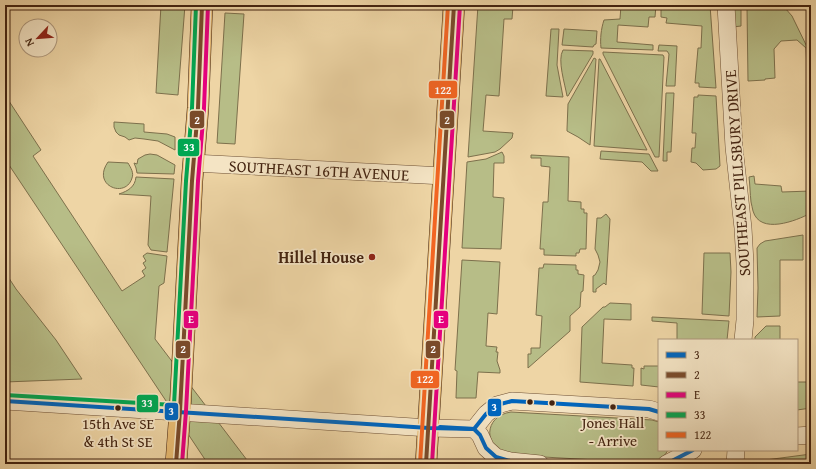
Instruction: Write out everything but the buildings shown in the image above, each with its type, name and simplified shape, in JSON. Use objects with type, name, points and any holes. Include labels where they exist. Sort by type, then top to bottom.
[{"type":"main road","points":[[176,464],[183,366],[193,163],[198,108],[202,5]]},
{"type":"main road","points":[[426,464],[454,5]]},
{"type":"street","name":"SOUTHEAST PILLSBURY DRIVE","points":[[726,5],[734,147],[743,228],[745,263],[745,320],[743,339]]},
{"type":"street","name":"SOUTHEAST 16TH AVENUE","points":[[193,163],[444,176]]},
{"type":"street","points":[[5,401],[429,428],[474,429],[480,435],[486,448],[496,457],[510,461],[540,464]]},
{"type":"street","points":[[474,429],[486,414],[497,405],[512,401],[649,409],[658,412]]},
{"type":"street","points":[[798,436],[811,434]]},
{"type":"street","points":[[666,464],[691,451]]},
{"type":"street","points":[[736,451],[736,464]]},
{"type":"green space","points":[[161,5],[185,5],[178,95],[156,93]]},
{"type":"green space","points":[[478,5],[513,6],[512,19],[504,19],[499,96],[486,95],[483,131],[513,133],[512,138],[495,152],[468,157]]},
{"type":"green space","points":[[621,5],[656,5],[655,17],[649,17],[648,27],[618,25],[617,42],[653,45],[653,50],[601,48],[601,34],[604,20],[620,19]]},
{"type":"green space","points":[[661,5],[710,5],[716,88],[699,87],[699,83],[695,83],[698,48],[701,48],[702,26],[666,23],[667,18],[661,17]]},
{"type":"green space","points":[[775,6],[785,8],[792,16],[811,55],[811,88],[808,88],[806,48],[797,40],[781,41],[774,49],[775,78],[748,81],[747,7]]},
{"type":"green space","points":[[732,7],[741,7],[741,26],[733,27]]},
{"type":"green space","points":[[225,13],[244,14],[235,144],[217,143]]},
{"type":"green space","points":[[551,29],[559,29],[557,65],[563,97],[546,96]]},
{"type":"green space","points":[[564,29],[597,31],[596,44],[593,47],[562,45]]},
{"type":"green space","points":[[659,45],[677,46],[675,86],[666,86],[669,54],[667,51],[658,51]]},
{"type":"green space","points":[[563,50],[593,51],[593,54],[568,96],[561,66],[561,54]]},
{"type":"green space","points":[[603,52],[663,55],[659,157],[655,157]]},
{"type":"green space","points":[[594,58],[596,59],[590,145],[567,131],[568,104]]},
{"type":"green space","points":[[600,59],[647,150],[594,146]]},
{"type":"green space","points":[[666,93],[674,93],[671,152],[667,152],[667,161],[663,161]]},
{"type":"green space","points":[[5,95],[41,150],[33,156],[122,291],[145,276],[142,271],[146,268],[143,263],[146,261],[143,256],[147,253],[167,256],[164,283],[159,286],[155,339],[250,464],[208,464],[5,159]]},
{"type":"green space","points":[[698,95],[716,96],[720,166],[716,169],[703,170],[696,163],[691,162],[692,148],[695,148],[696,133],[692,133],[694,97],[698,97]]},
{"type":"green space","points":[[114,122],[144,124],[144,132],[167,134],[175,137],[175,150],[158,141],[135,138],[129,140],[116,132]]},
{"type":"green space","points":[[601,151],[649,154],[658,171],[651,171],[642,162],[600,159]]},
{"type":"green space","points":[[502,152],[504,156],[504,163],[494,163],[493,197],[504,198],[501,249],[462,248],[467,162],[486,159]]},
{"type":"green space","points":[[150,154],[157,155],[175,165],[174,174],[137,173],[134,163],[137,164],[138,159]]},
{"type":"green space","points":[[531,155],[569,157],[568,201],[581,202],[581,209],[584,209],[584,213],[587,213],[586,249],[580,249],[579,253],[576,253],[576,256],[544,255],[544,249],[540,249],[543,202],[548,202],[550,167],[541,166],[541,158],[531,158]]},
{"type":"green space","points":[[108,162],[128,163],[133,174],[129,184],[123,188],[117,188],[111,187],[107,183],[104,178],[104,170]]},
{"type":"green space","points":[[754,176],[755,184],[781,186],[782,192],[811,191],[811,213],[779,224],[763,223],[757,218],[753,211],[751,202],[749,177]]},
{"type":"green space","points":[[136,177],[174,179],[167,252],[151,250],[148,245],[151,196],[119,194],[130,188]]},
{"type":"green space","points":[[606,214],[610,219],[606,285],[604,283],[596,289],[596,292],[593,292],[593,276],[598,270],[600,262],[595,249],[597,218],[601,218]]},
{"type":"green space","points":[[803,235],[803,260],[780,260],[780,316],[757,317],[757,248],[765,241]]},
{"type":"green space","points":[[704,253],[730,253],[731,272],[729,316],[702,314]]},
{"type":"green space","points":[[462,260],[500,262],[497,314],[488,313],[486,346],[497,347],[497,361],[500,373],[478,372],[476,398],[456,398],[457,371],[455,370]]},
{"type":"green space","points":[[544,264],[576,265],[578,274],[584,275],[583,291],[581,292],[580,307],[570,316],[570,331],[528,368],[528,354],[531,354],[531,348],[540,348],[542,316],[536,315],[539,268],[543,268]]},
{"type":"green space","points":[[5,272],[16,289],[56,340],[82,379],[5,382]]},
{"type":"green space","points":[[610,303],[631,304],[631,320],[604,319],[602,363],[632,365],[632,368],[634,368],[633,386],[580,382],[582,327],[603,307]]},
{"type":"green space","points":[[652,317],[729,321],[727,339],[677,339],[677,323],[652,321]]},
{"type":"green space","points":[[766,326],[780,326],[780,339],[755,339],[755,337]]},
{"type":"green space","points":[[644,366],[658,366],[658,387],[641,385],[641,368],[644,369]]},
{"type":"green space","points":[[798,382],[811,382],[811,408],[798,410]]},
{"type":"green space","points":[[511,412],[652,420],[658,422],[658,451],[667,451],[660,460],[648,463],[509,455],[500,451],[494,446],[491,439],[491,426],[495,419]]},
{"type":"green space","points":[[811,454],[811,464],[757,464],[758,461]]},
{"type":"transit line","name":"33","points":[[5,395],[174,405],[186,181],[192,108],[196,5]]},
{"type":"transit line","name":"2","points":[[176,464],[192,181],[198,108],[202,5]]},
{"type":"transit line","name":"E","points":[[182,464],[198,181],[204,108],[208,5]]},
{"type":"transit line","name":"122","points":[[420,464],[448,5]]},
{"type":"transit line","name":"2","points":[[426,464],[454,5]]},
{"type":"transit line","name":"E","points":[[432,464],[460,5]]},
{"type":"transit line","name":"3","points":[[5,401],[429,428],[474,429],[486,414],[497,405],[512,401],[649,409],[658,412]]},
{"type":"transit line","name":"3","points":[[440,427],[474,429],[480,435],[486,448],[496,457],[510,461],[540,464]]},
{"type":"transit line","name":"3","points":[[666,464],[691,451]]},
{"type":"place","name":"Hillel House","points":[[372,257]]},
{"type":"place","name":"Jones Hall - Arrive","points":[[613,407]]},
{"type":"place","name":"15th Ave SE & 4th St SE","points":[[118,408]]}]
